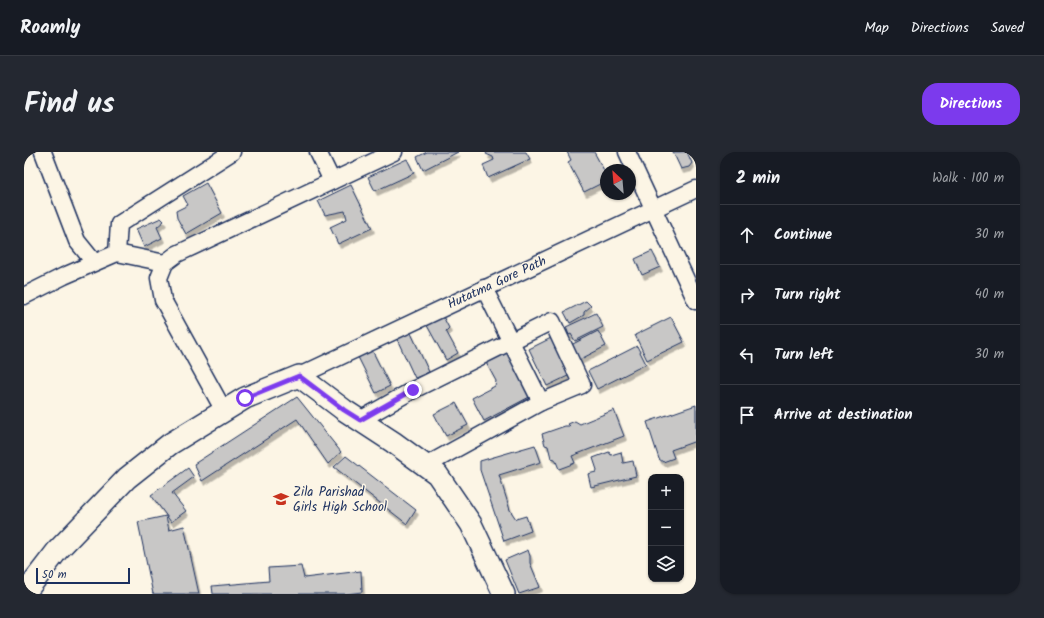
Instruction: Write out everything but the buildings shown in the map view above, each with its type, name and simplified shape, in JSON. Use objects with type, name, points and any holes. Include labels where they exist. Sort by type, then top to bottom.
[{"type":"main road","points":[[24,594],[58,552],[127,478],[170,444],[245,398],[299,376],[344,410],[393,442],[437,474],[471,524],[504,594]]},
{"type":"street","points":[[43,152],[77,242],[94,262]]},
{"type":"street","points":[[318,152],[332,181]]},
{"type":"street","points":[[224,411],[163,300],[160,278],[165,263],[177,254],[394,152]]},
{"type":"street","points":[[626,152],[696,301]]},
{"type":"street","points":[[117,253],[119,224],[230,153]]},
{"type":"street","name":"Hutatma Gore Path","points":[[299,376],[696,189]]},
{"type":"street","points":[[24,296],[94,262],[117,253],[165,263]]},
{"type":"street","points":[[484,288],[541,402]]},
{"type":"street","points":[[360,420],[413,390],[552,320],[582,385],[541,402],[426,466]]},
{"type":"place","name":"Zila Parishad Girls High School","points":[[281,499]]},
{"type":"route","points":[[245,398],[299,376],[344,410],[360,420],[413,390]]}]
